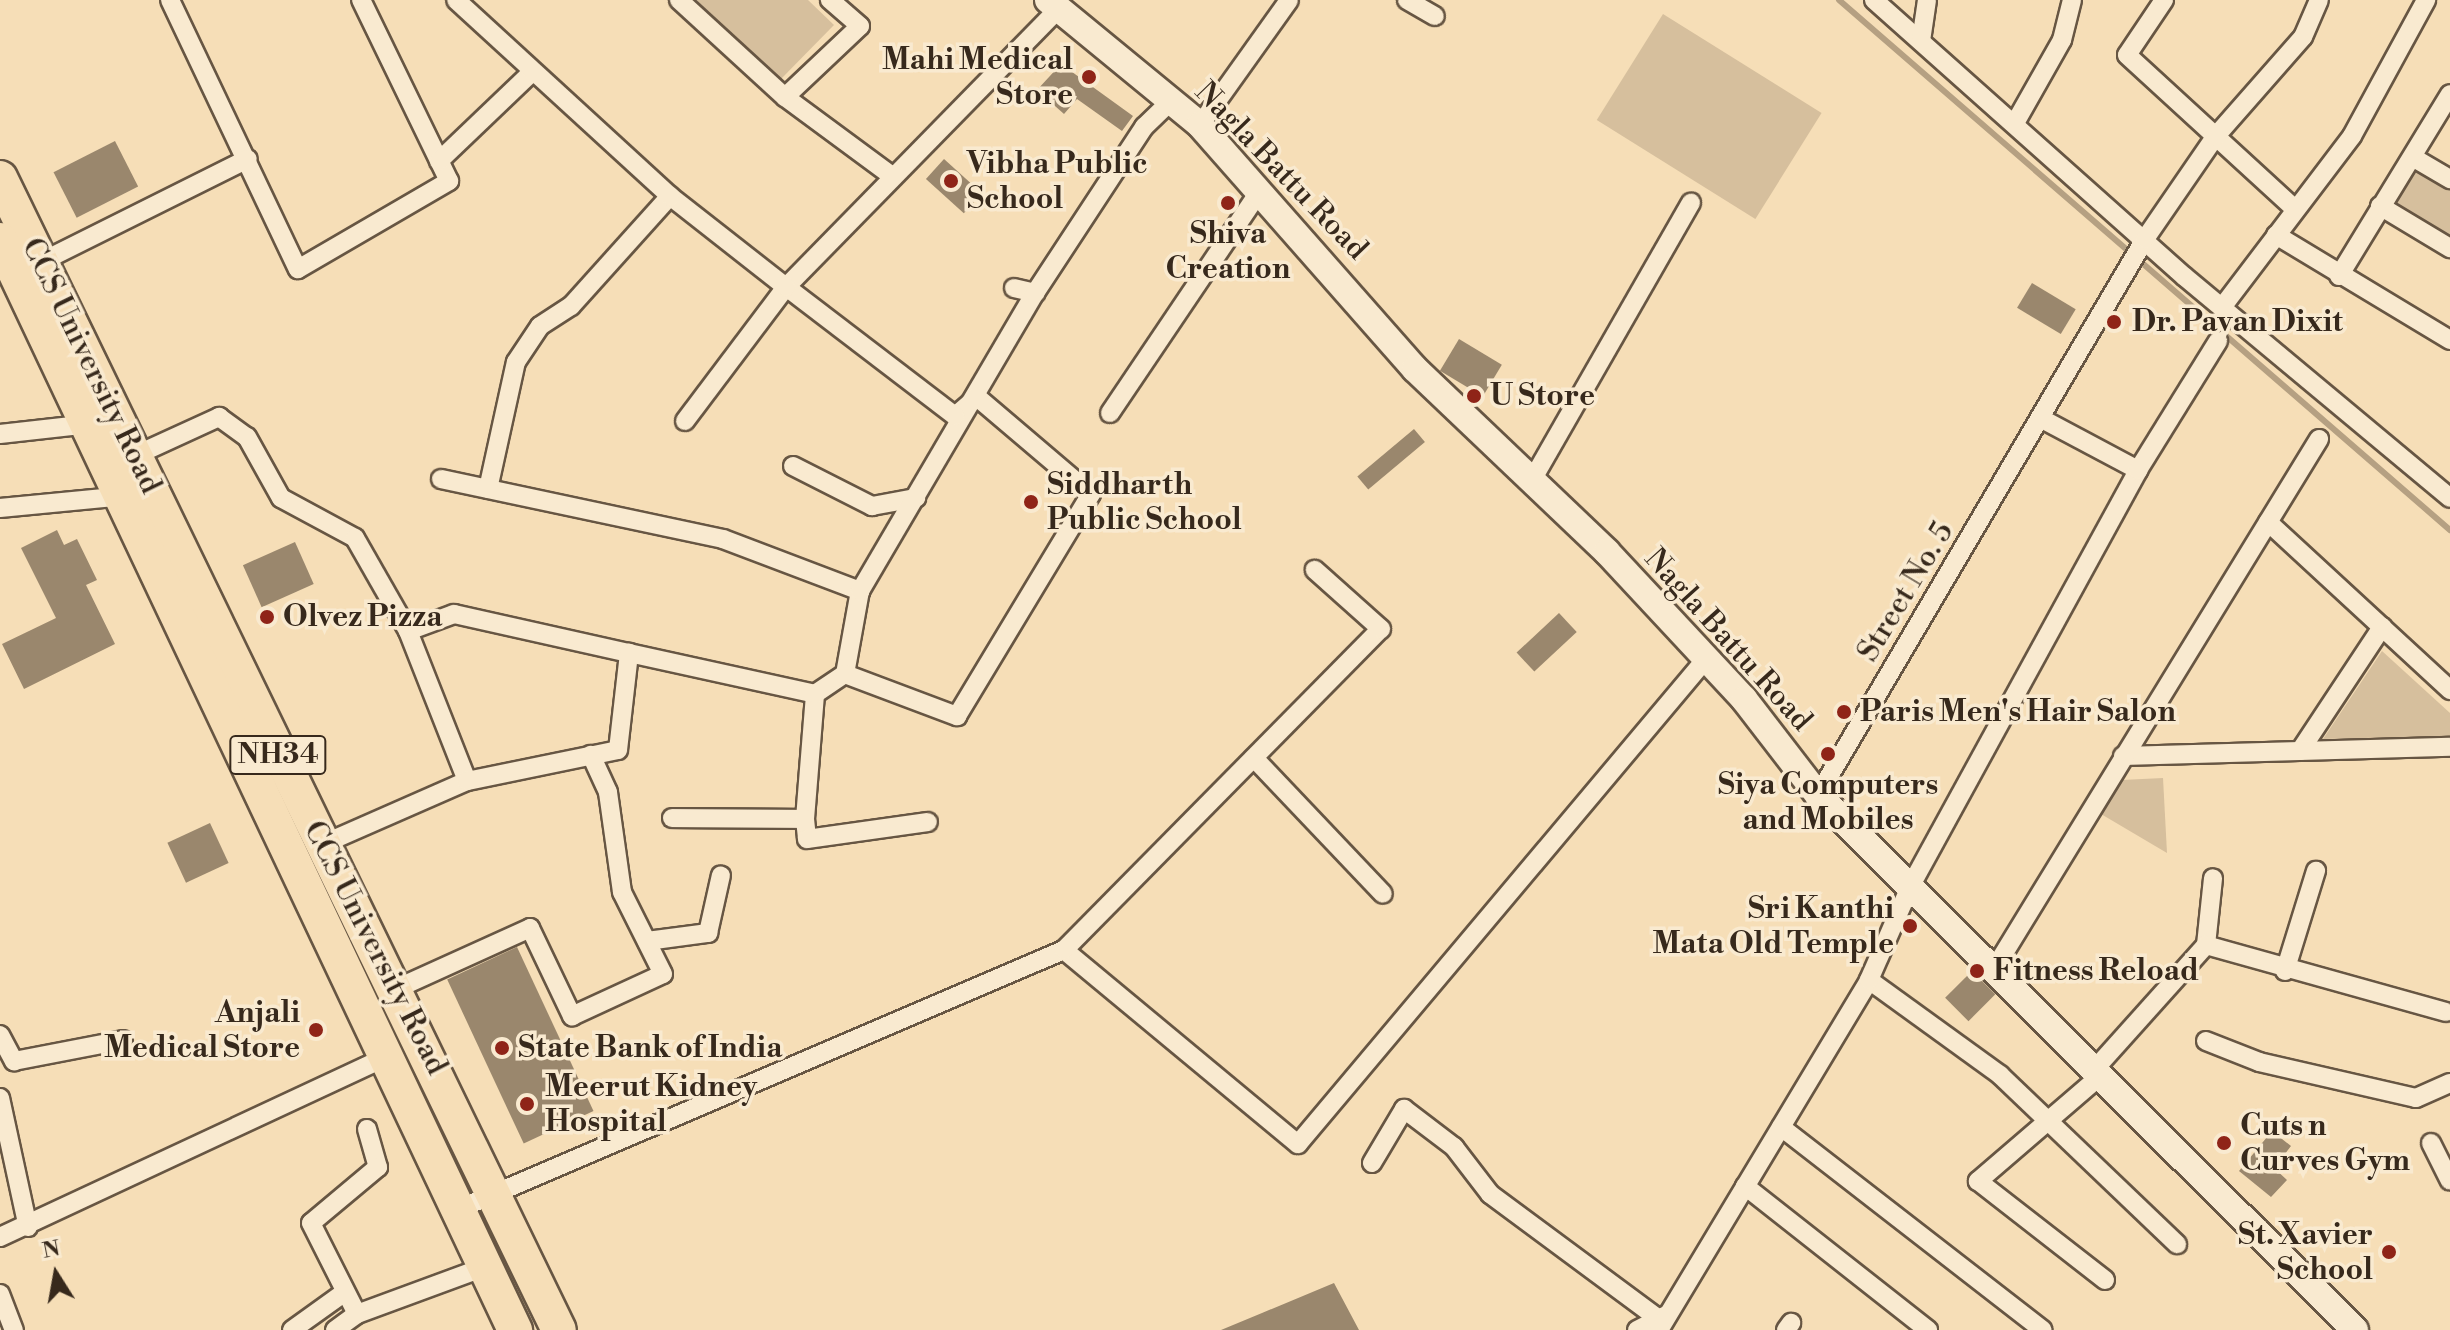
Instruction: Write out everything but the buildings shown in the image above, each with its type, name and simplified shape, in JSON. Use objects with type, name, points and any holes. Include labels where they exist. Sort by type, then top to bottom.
[{"type":"highway","name":"CCS University Road","points":[[0,178],[321,845],[398,988],[559,1330]]},
{"type":"highway","name":"CCS University Road","points":[[0,240],[124,496],[383,1058],[459,1209],[515,1330]]},
{"type":"street","points":[[170,0],[298,269],[449,181],[361,0]]},
{"type":"street","points":[[456,0],[531,73],[670,196],[955,416],[977,397]]},
{"type":"street","points":[[679,0],[785,97],[892,176]]},
{"type":"street","points":[[785,97],[860,26],[830,0]]},
{"type":"street","points":[[1200,125],[1289,0]]},
{"type":"street","points":[[1407,0],[1435,16]]},
{"type":"street","points":[[1874,0],[2015,123],[2139,251],[2223,306],[2447,490]]},
{"type":"street","points":[[1921,41],[1927,0]]},
{"type":"street","points":[[2015,123],[2062,40],[2072,0]]},
{"type":"street","points":[[2164,0],[2127,55],[2295,209]]},
{"type":"street","name":"Street No. 5","points":[[1818,795],[2139,251],[2215,137],[2303,37],[2319,0]]},
{"type":"street","points":[[2223,306],[2352,136],[2426,0]]},
{"type":"street","points":[[685,421],[786,287],[1053,5]]},
{"type":"street","name":"Nagla Battu Road","points":[[1053,5],[1200,125],[1415,369],[1531,482],[1705,660],[1818,795],[2355,1330]]},
{"type":"street","points":[[439,161],[531,73]]},
{"type":"street","points":[[2339,276],[2380,206],[2414,158],[2450,94]]},
{"type":"street","points":[[408,631],[454,614],[815,694],[845,674],[860,591],[977,397],[1035,293],[1144,127],[1171,101]]},
{"type":"street","points":[[2414,158],[2450,179]]},
{"type":"street","points":[[41,262],[248,159]]},
{"type":"street","points":[[1110,413],[1260,191]]},
{"type":"street","points":[[488,489],[516,362],[540,326],[571,306],[670,196]]},
{"type":"street","points":[[1531,482],[1691,203]]},
{"type":"street","points":[[2380,206],[2450,248]]},
{"type":"street","points":[[2276,235],[2339,276],[2450,340]]},
{"type":"street","points":[[1014,288],[1035,293]]},
{"type":"street","points":[[1637,1330],[1662,1321],[1869,980],[1910,887],[2138,470],[2218,341]]},
{"type":"street","points":[[845,674],[957,716],[1091,494],[977,397]]},
{"type":"street","points":[[134,456],[219,417],[247,437],[281,498],[355,538],[408,631],[467,781]]},
{"type":"street","points":[[2042,419],[2138,470]]},
{"type":"street","points":[[0,434],[89,424]]},
{"type":"street","points":[[1993,971],[2319,439]]},
{"type":"street","points":[[793,466],[872,506],[916,498]]},
{"type":"street","points":[[441,479],[723,539],[860,591]]},
{"type":"street","points":[[0,508],[124,496]]},
{"type":"street","points":[[2268,522],[2450,690]]},
{"type":"street","points":[[459,1209],[1064,950],[1381,629],[1315,570]]},
{"type":"street","points":[[2300,751],[2382,627]]},
{"type":"street","points":[[321,845],[467,781],[618,750],[629,653]]},
{"type":"street","points":[[1064,950],[1298,1144],[1705,660]]},
{"type":"street","points":[[815,694],[805,819],[807,839],[928,822]]},
{"type":"street","points":[[2123,756],[2450,747]]},
{"type":"street","points":[[398,988],[530,928],[572,1016],[663,974],[622,892],[608,792],[591,755]]},
{"type":"street","points":[[1254,758],[1383,894]]},
{"type":"street","points":[[672,818],[805,819]]},
{"type":"street","points":[[2285,971],[2316,871]]},
{"type":"street","points":[[647,941],[708,933],[721,875]]},
{"type":"street","points":[[2105,1280],[1978,1181],[2096,1074],[2206,945],[2213,878]]},
{"type":"street","points":[[2206,945],[2285,971],[2446,1012]]},
{"type":"street","points":[[1869,980],[2046,1117],[2177,1244]]},
{"type":"street","points":[[1,1037],[14,1061],[123,1040]]},
{"type":"street","points":[[2206,1041],[2259,1062],[2416,1098],[2450,1083]]},
{"type":"street","points":[[0,1237],[28,1227],[383,1058]]},
{"type":"street","points":[[0,1098],[28,1227]]},
{"type":"street","points":[[1372,1163],[1404,1109],[1454,1147],[1490,1194],[1662,1321]]},
{"type":"street","points":[[1781,1127],[2043,1330]]},
{"type":"street","points":[[357,1314],[311,1223],[378,1167],[367,1129]]},
{"type":"street","points":[[2431,1143],[2450,1181]]},
{"type":"street","points":[[1745,1186],[1928,1330]]},
{"type":"street","points":[[335,1330],[357,1314],[485,1267]]},
{"type":"street","points":[[292,1330],[345,1292]]},
{"type":"street","points":[[0,1294],[14,1330]]},
{"type":"shaded area","points":[[696,0],[808,0],[834,25],[780,80]]},
{"type":"shaded area","points":[[1663,14],[1822,113],[1755,219],[1597,120]]},
{"type":"shaded area","points":[[2410,159],[2450,184],[2450,242],[2384,198]]},
{"type":"shaded area","points":[[2382,651],[2450,713],[2450,736],[2323,739]]},
{"type":"shaded area","points":[[2163,778],[2167,853],[2101,814],[2122,780]]},
{"type":"waterway","points":[[1839,0],[2450,530]]},
{"type":"place","name":"Mahi Medical Store","points":[[1089,77]]},
{"type":"place","name":"Vibha Public School","points":[[951,181]]},
{"type":"place","name":"Shiva Creation","points":[[1228,203]]},
{"type":"place","name":"Dr. Pavan Dixit","points":[[2114,322]]},
{"type":"place","name":"U Store","points":[[1474,396]]},
{"type":"place","name":"Siddharth Public School","points":[[1031,502]]},
{"type":"place","name":"Olvez Pizza","points":[[267,617]]},
{"type":"place","name":"Paris Men's Hair Salon","points":[[1844,712]]},
{"type":"place","name":"Siya Computers and Mobiles","points":[[1828,754]]},
{"type":"place","name":"Sri Kanthi Mata Old Temple","points":[[1910,926]]},
{"type":"place","name":"Fitness Reload","points":[[1977,971]]},
{"type":"place","name":"Anjali Medical Store","points":[[316,1030]]},
{"type":"place","name":"State Bank of India","points":[[502,1048]]},
{"type":"place","name":"Meerut Kidney Hospital","points":[[527,1104]]},
{"type":"place","name":"Cuts n Curves Gym","points":[[2224,1143]]},
{"type":"place","name":"St. Xavier School","points":[[2389,1252]]}]
